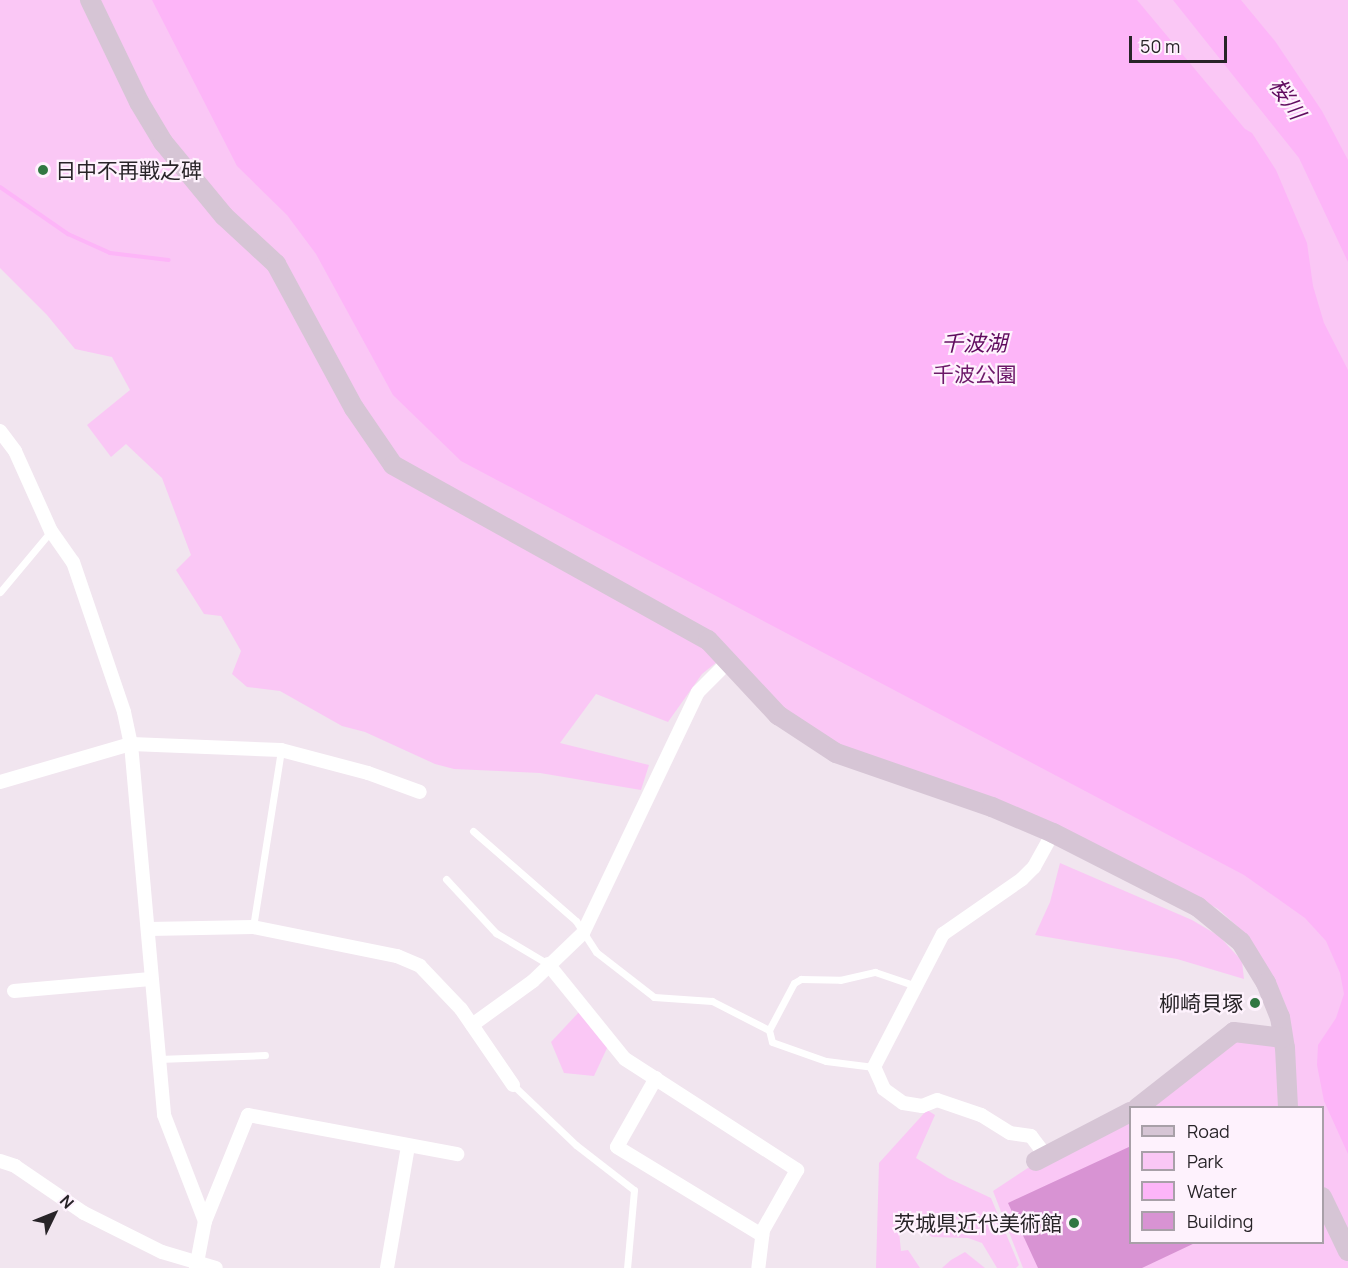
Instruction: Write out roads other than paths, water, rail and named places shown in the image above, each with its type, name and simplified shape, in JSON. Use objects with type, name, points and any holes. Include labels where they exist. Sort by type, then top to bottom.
[{"type":"street","points":[[90,0],[139,102],[163,142],[224,216],[276,264],[354,408],[393,465],[708,640],[778,715],[836,753],[992,807],[1053,833],[1162,886],[1221,924],[1241,942],[1262,975],[1280,1017],[1288,1106]]},
{"type":"street","points":[[0,431],[15,451],[51,531],[74,562],[124,712],[131,744],[149,929],[150,979],[164,1115],[205,1221]]},
{"type":"street","points":[[472,1025],[533,981],[548,964],[583,933],[698,692],[728,662]]},
{"type":"street","points":[[0,782],[131,744],[281,750],[368,773],[420,792]]},
{"type":"street","points":[[1053,833],[1034,867],[1022,879],[943,934],[874,1067],[884,1089],[903,1103],[922,1106],[937,1100],[981,1115],[1010,1133],[1030,1136],[1041,1159],[1129,1113]]},
{"type":"street","points":[[149,929],[253,927],[397,956],[420,966],[472,1025],[513,1085]]},
{"type":"street","points":[[548,964],[625,1059],[797,1170],[762,1235],[758,1268]]},
{"type":"street","points":[[14,991],[150,979]]},
{"type":"street","points":[[1138,1106],[1234,1032],[1283,1038]]},
{"type":"street","points":[[656,1078],[617,1147],[762,1235]]},
{"type":"street","points":[[197,1266],[205,1221],[248,1115],[457,1154]]},
{"type":"street","points":[[387,1268],[408,1146]]},
{"type":"street","points":[[0,1161],[15,1166],[84,1213],[162,1252],[197,1266],[216,1268]]},
{"type":"street","points":[[1324,1199],[1348,1251]]},
{"type":"lane","points":[[0,592],[51,531]]},
{"type":"lane","points":[[253,927],[281,750]]},
{"type":"lane","points":[[472,831],[567,913],[596,952],[654,996],[712,1001],[769,1030]]},
{"type":"lane","points":[[446,879],[496,933],[548,964]]},
{"type":"lane","points":[[874,1067],[826,1061],[772,1042],[769,1030],[794,983],[801,979],[840,981],[875,972],[916,986]]},
{"type":"lane","points":[[158,1059],[265,1055]]},
{"type":"lane","points":[[513,1085],[576,1145],[634,1190],[627,1268]]},
{"type":"water","name":"千波湖","points":[[152,0],[1137,0],[1245,129],[1252,133],[1276,170],[1307,243],[1313,286],[1324,323],[1348,370],[1348,1154],[1324,1101],[1317,1065],[1318,1045],[1336,1018],[1344,994],[1340,973],[1326,941],[1305,918],[1244,875],[461,461],[393,395],[316,254],[287,215],[237,166]]},
{"type":"water","name":"桜川","points":[[1173,0],[1241,0],[1275,41],[1322,111],[1348,160],[1348,262],[1299,158]]},
{"type":"waterway","points":[[0,187],[68,234],[110,253],[169,260]]},
{"type":"place","name":"日中不再戦之碑","points":[[43,170]]},
{"type":"place","name":"柳崎貝塚","points":[[1255,1003]]},
{"type":"place","name":"茨城県近代美術館","points":[[1074,1223]]},
{"type":"park label","name":"千波公園","points":[[975,374]]}]
